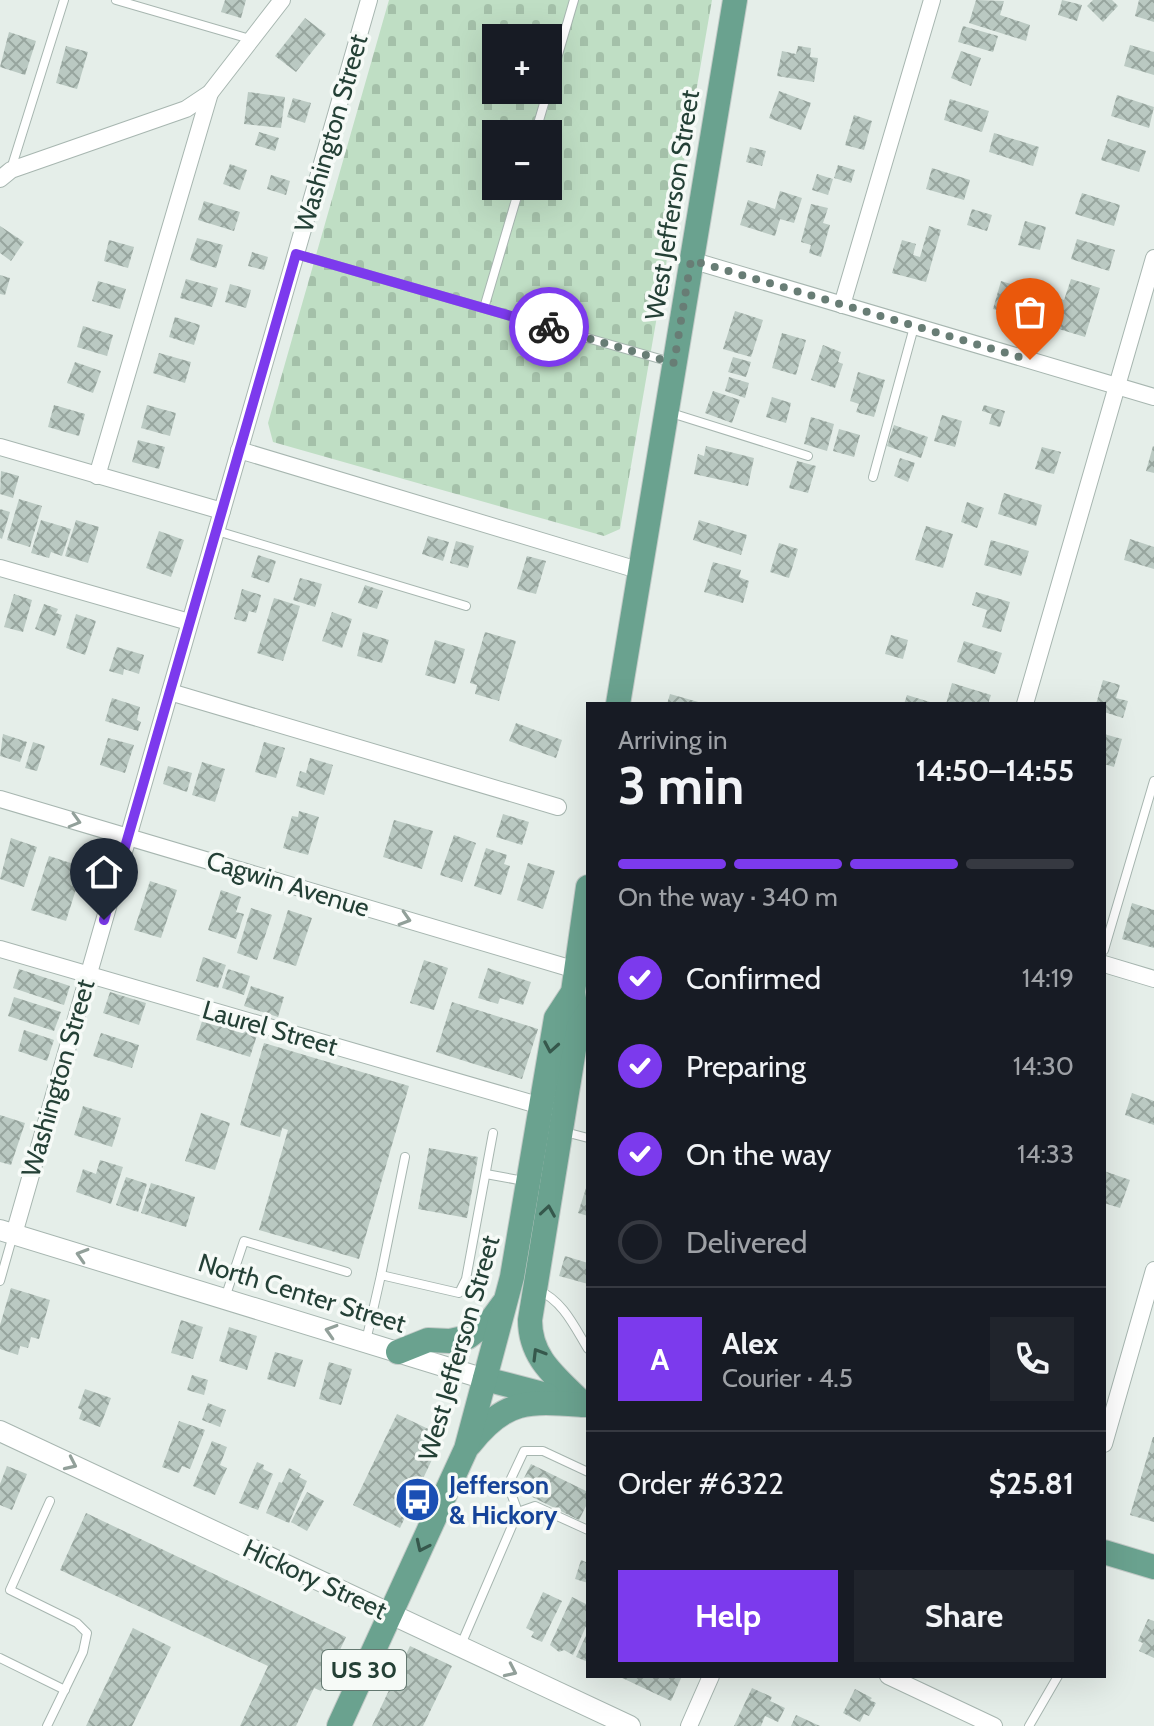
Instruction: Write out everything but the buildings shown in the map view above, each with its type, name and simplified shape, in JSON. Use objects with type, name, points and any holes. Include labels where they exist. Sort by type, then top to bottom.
[{"type":"main road","name":"West Jefferson Street","points":[[618,702],[735,0]]},
{"type":"main road","name":"West Jefferson Street","points":[[339,1726],[466,1449],[507,1299],[528,1182],[555,1116],[556,1018],[574,981],[586,900]]},
{"type":"main road","points":[[574,981],[583,1027],[575,1082],[555,1116],[530,1338],[536,1355],[586,1405]]},
{"type":"main road","points":[[398,1352],[428,1340],[450,1341],[468,1337],[492,1319],[507,1299]]},
{"type":"main road","name":"North Center Street","points":[[485,1379],[586,1405]]},
{"type":"main road","points":[[466,1449],[496,1416],[523,1403],[586,1405]]},
{"type":"main road","points":[[1107,1556],[1154,1567]]},
{"type":"street","points":[[6,175],[186,109],[210,93],[282,0]]},
{"type":"street","name":"Washington Street","points":[[7,1232],[88,975],[369,0]]},
{"type":"street","points":[[842,305],[932,0]]},
{"type":"street","points":[[97,476],[210,93]]},
{"type":"street","points":[[1026,702],[1154,258]]},
{"type":"street","points":[[691,260],[1154,397]]},
{"type":"street","points":[[0,447],[222,511]]},
{"type":"street","points":[[239,450],[641,571]]},
{"type":"street","points":[[0,568],[189,622]]},
{"type":"street","points":[[170,692],[558,807]]},
{"type":"street","name":"Cagwin Avenue","points":[[0,799],[128,837],[574,981]]},
{"type":"street","name":"Laurel Street","points":[[0,949],[555,1116]]},
{"type":"street","points":[[1106,965],[1154,979]]},
{"type":"street","name":"North Center Street","points":[[7,1232],[485,1379]]},
{"type":"street","points":[[1106,1437],[1153,1279]]},
{"type":"street","name":"Hickory Street","points":[[0,1431],[630,1726]]},
{"type":"street","points":[[689,1726],[710,1678]]},
{"type":"street","points":[[892,1678],[994,1726]]},
{"type":"lane","points":[[6,175],[64,0]]},
{"type":"lane","points":[[116,0],[250,39]]},
{"type":"lane","points":[[562,41],[574,0]]},
{"type":"lane","points":[[484,308],[516,200]]},
{"type":"lane","points":[[296,254],[674,363]]},
{"type":"lane","points":[[873,477],[915,326]]},
{"type":"lane","points":[[667,411],[808,456]]},
{"type":"lane","points":[[216,531],[466,606]]},
{"type":"lane","points":[[1106,943],[1154,781]]},
{"type":"lane","points":[[555,1116],[586,1137]]},
{"type":"lane","points":[[381,1275],[459,1293],[466,1279],[493,1133]]},
{"type":"lane","points":[[366,1342],[405,1157]]},
{"type":"lane","points":[[486,1174],[528,1182]]},
{"type":"lane","points":[[0,1281],[7,1232]]},
{"type":"lane","points":[[225,1299],[244,1241],[347,1272]]},
{"type":"lane","points":[[535,1288],[551,1295],[560,1304],[586,1346]]},
{"type":"lane","points":[[460,1647],[518,1512],[508,1485],[524,1451],[543,1451],[586,1471]]},
{"type":"lane","points":[[47,1726],[83,1652],[87,1633],[77,1623],[5,1590],[50,1501]]},
{"type":"lane","points":[[518,1512],[535,1506],[586,1529]]},
{"type":"lane","points":[[0,1658],[65,1690]]},
{"type":"lane","points":[[1029,1726],[1057,1678]]},
{"type":"green space","points":[[389,0],[712,0],[620,529],[604,536],[273,442],[268,423]]},
{"type":"way so far","points":[[549,327],[674,363],[691,260],[1030,360]]},
{"type":"place","name":"Jefferson & Hickory","points":[[418,1500]]},
{"type":"route","points":[[104,920],[296,254],[549,327]]}]
